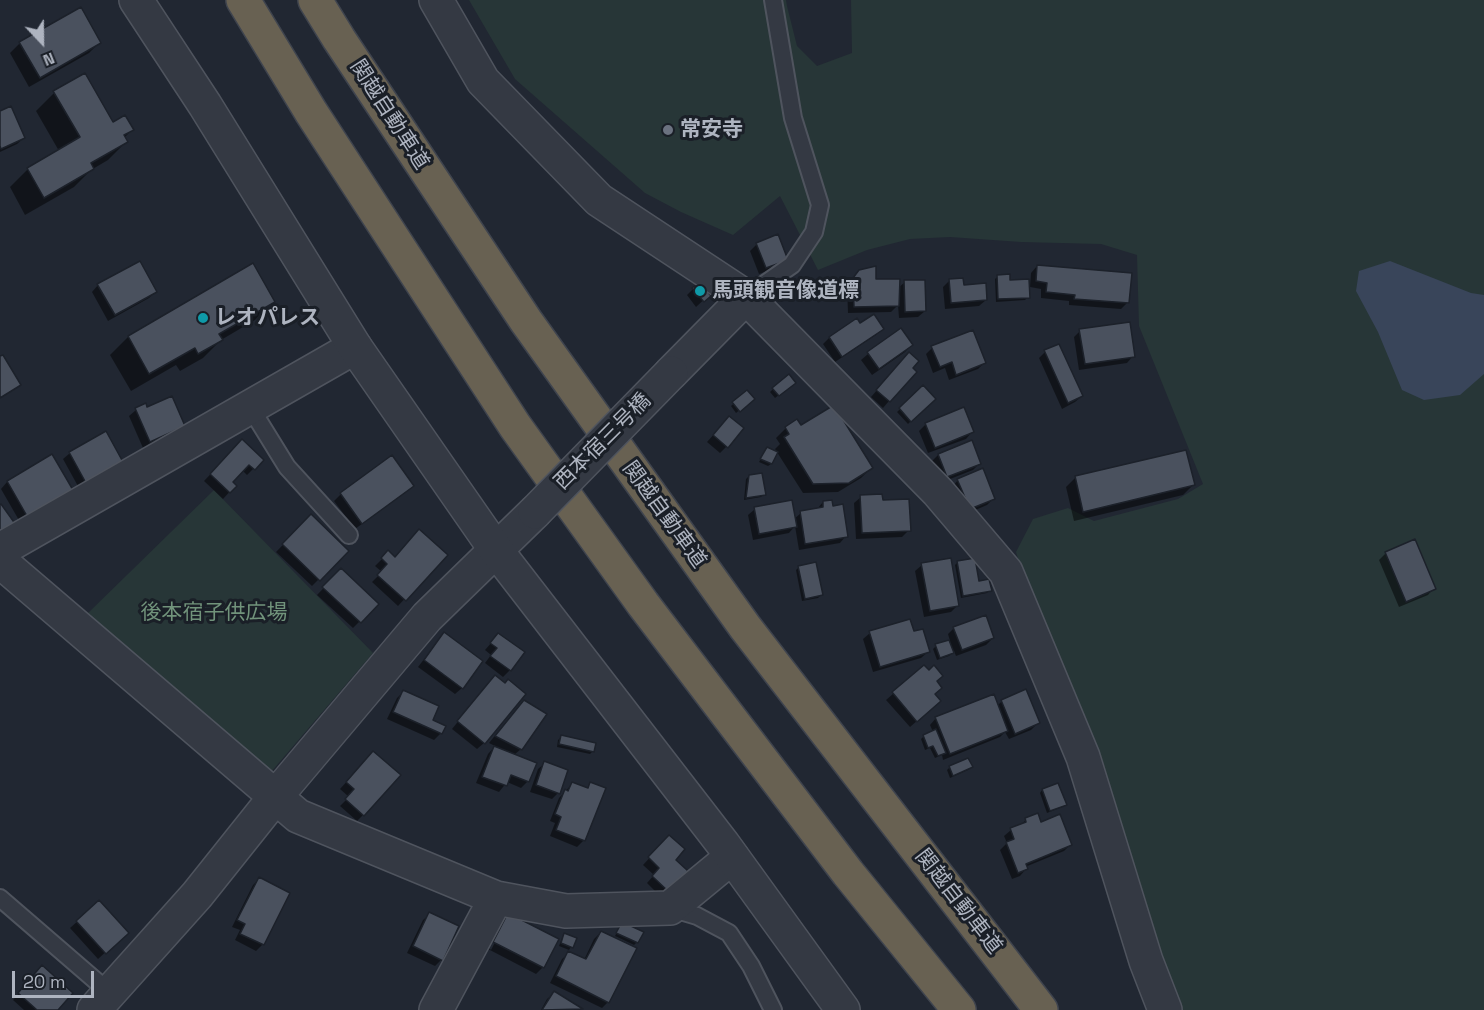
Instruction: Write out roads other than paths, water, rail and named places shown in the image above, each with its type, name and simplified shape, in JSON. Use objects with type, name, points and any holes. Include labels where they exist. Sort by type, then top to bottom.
[{"type":"highway","points":[[243,0],[311,112],[515,426],[658,623],[848,873],[959,1010]]},
{"type":"highway","name":"関越自動車道","points":[[315,0],[526,321],[649,494],[745,627],[1041,1010]]},
{"type":"street","points":[[136,0],[206,105],[355,347],[496,550],[732,857],[843,1010]]},
{"type":"street","points":[[436,0],[483,81],[599,200],[746,297],[938,492],[1006,572],[1083,757],[1146,962],[1165,1010]]},
{"type":"street","name":"西本宿三号橋","points":[[102,1002],[197,895],[276,796],[427,617],[535,512],[746,297]]},
{"type":"street","points":[[0,550],[355,347]]},
{"type":"street","points":[[0,561],[298,816],[496,898],[566,911],[670,908],[732,857]]},
{"type":"street","points":[[436,1010],[496,898]]},
{"type":"lane","points":[[746,297],[792,265],[814,232],[820,205],[793,118],[773,0]]},
{"type":"lane","points":[[250,407],[287,467],[349,535]]},
{"type":"lane","points":[[0,898],[102,1002]]},
{"type":"lane","points":[[670,908],[697,916],[729,933],[751,966],[773,1010]]},
{"type":"water","points":[[1390,261],[1471,293],[1484,295],[1484,374],[1460,395],[1424,400],[1402,390],[1378,332],[1356,291],[1359,271]]},
{"type":"place","name":"常安寺","points":[[668,130]]},
{"type":"place","name":"馬頭観音像道標","points":[[700,291]]},
{"type":"place","name":"レオパレス","points":[[203,318]]},
{"type":"park label","name":"後本宿子供広場","points":[[214,613]]}]
